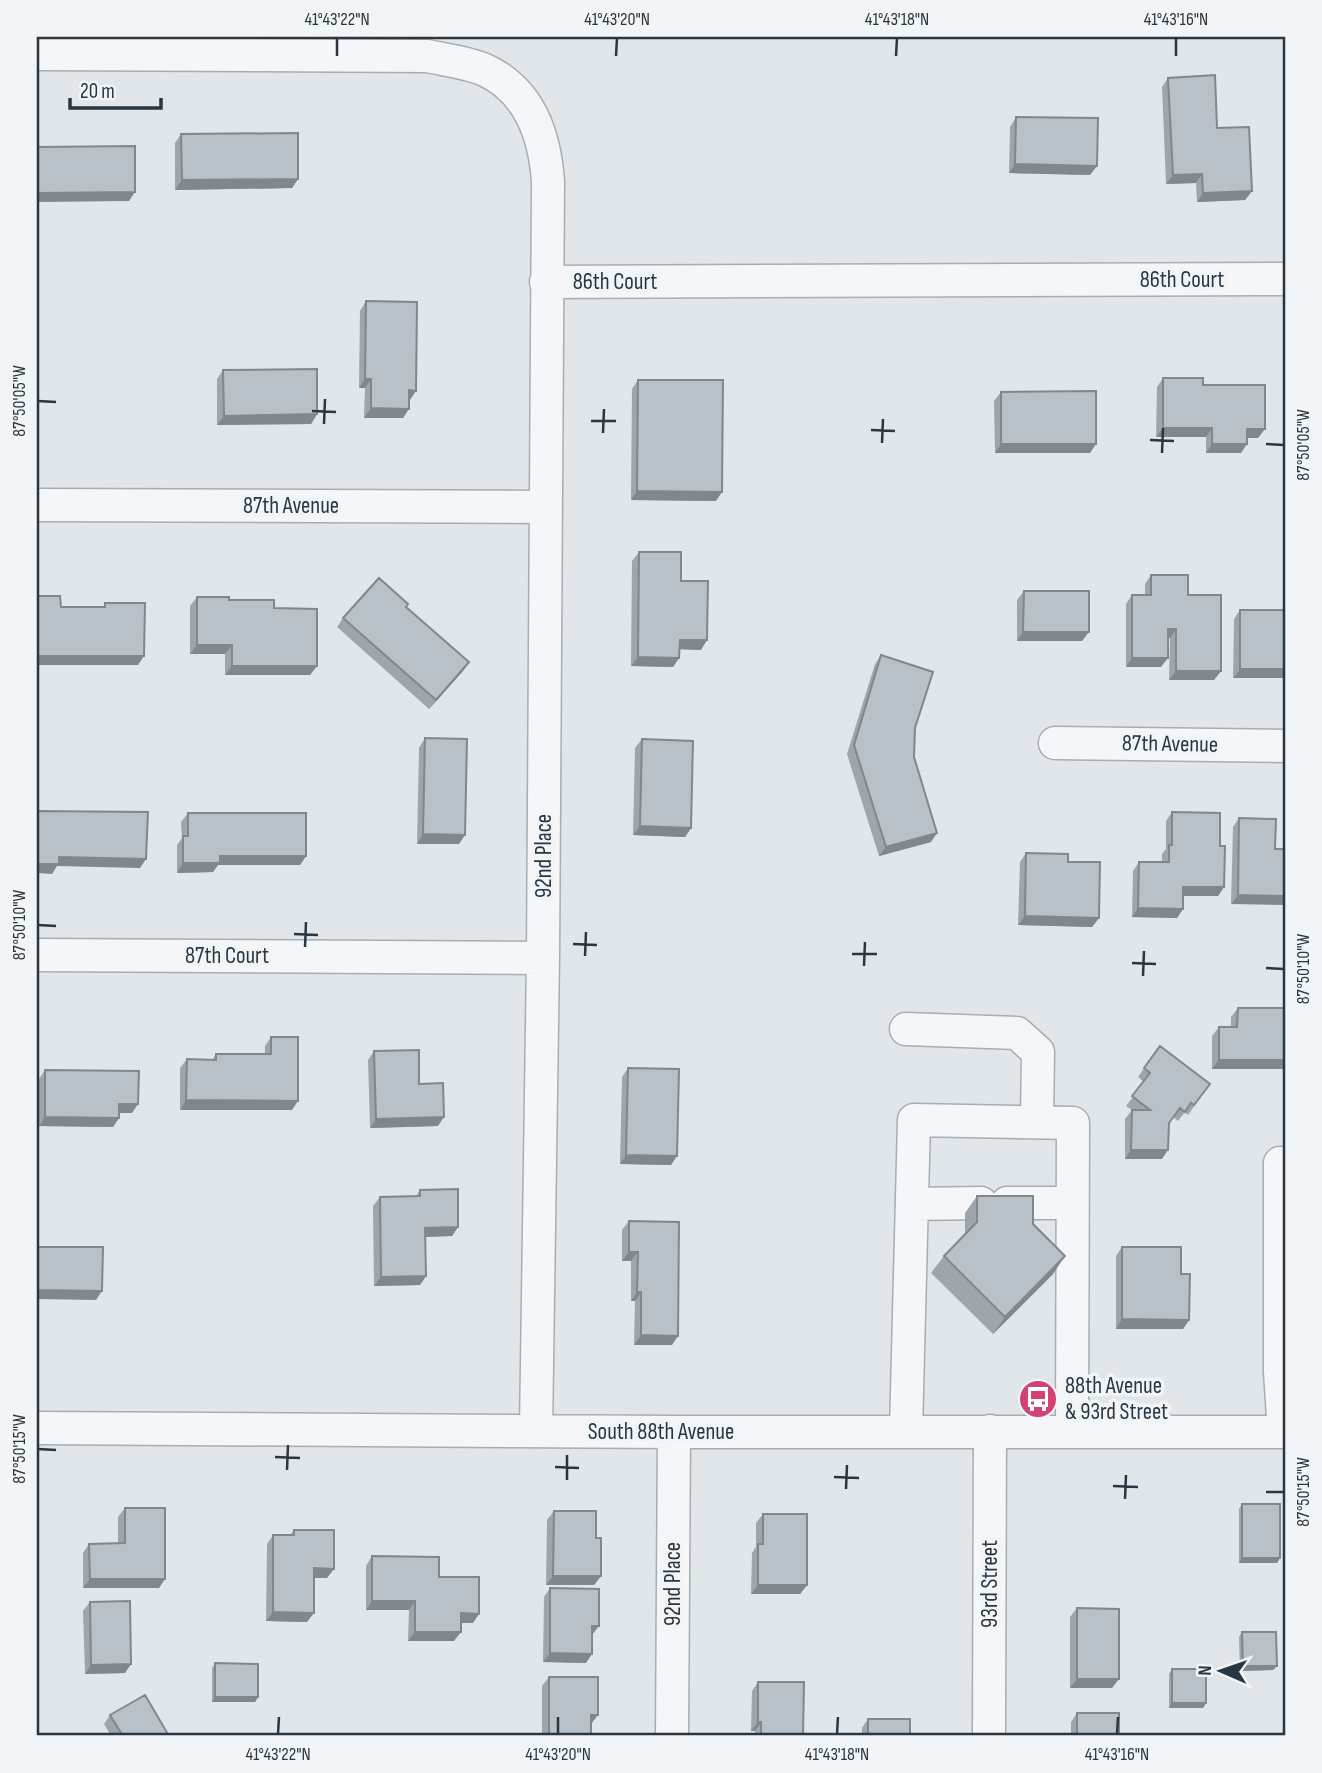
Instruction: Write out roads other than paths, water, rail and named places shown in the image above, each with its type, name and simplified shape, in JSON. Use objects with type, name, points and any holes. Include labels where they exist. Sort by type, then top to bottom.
[{"type":"street","name":"86th Court","points":[[37,54],[427,57],[462,63],[485,71],[506,83],[524,101],[535,121],[546,152],[546,282],[1285,279]]},
{"type":"street","name":"92nd Place","points":[[536,1431],[543,958],[546,282]]},
{"type":"street","name":"87th Avenue","points":[[37,505],[546,507]]},
{"type":"street","name":"87th Avenue","points":[[1055,743],[1285,746]]},
{"type":"street","name":"87th Court","points":[[37,955],[543,958]]},
{"type":"street","points":[[906,1028],[1017,1033],[1038,1052],[1037,1122]]},
{"type":"street","points":[[906,1431],[914,1120],[1073,1123],[1072,1431]]},
{"type":"street","points":[[1280,1163],[1280,1372],[1285,1432]]},
{"type":"street","points":[[912,1205],[1072,1203]]},
{"type":"street","name":"South 88th Avenue","points":[[37,1428],[1285,1432]]},
{"type":"street","name":"93rd Street","points":[[989,1736],[990,1431]]},
{"type":"street","name":"92nd Place","points":[[672,1736],[674,1432]]},
{"type":"place","name":"88th Avenue & 93rd Street","points":[[1038,1399]]}]
